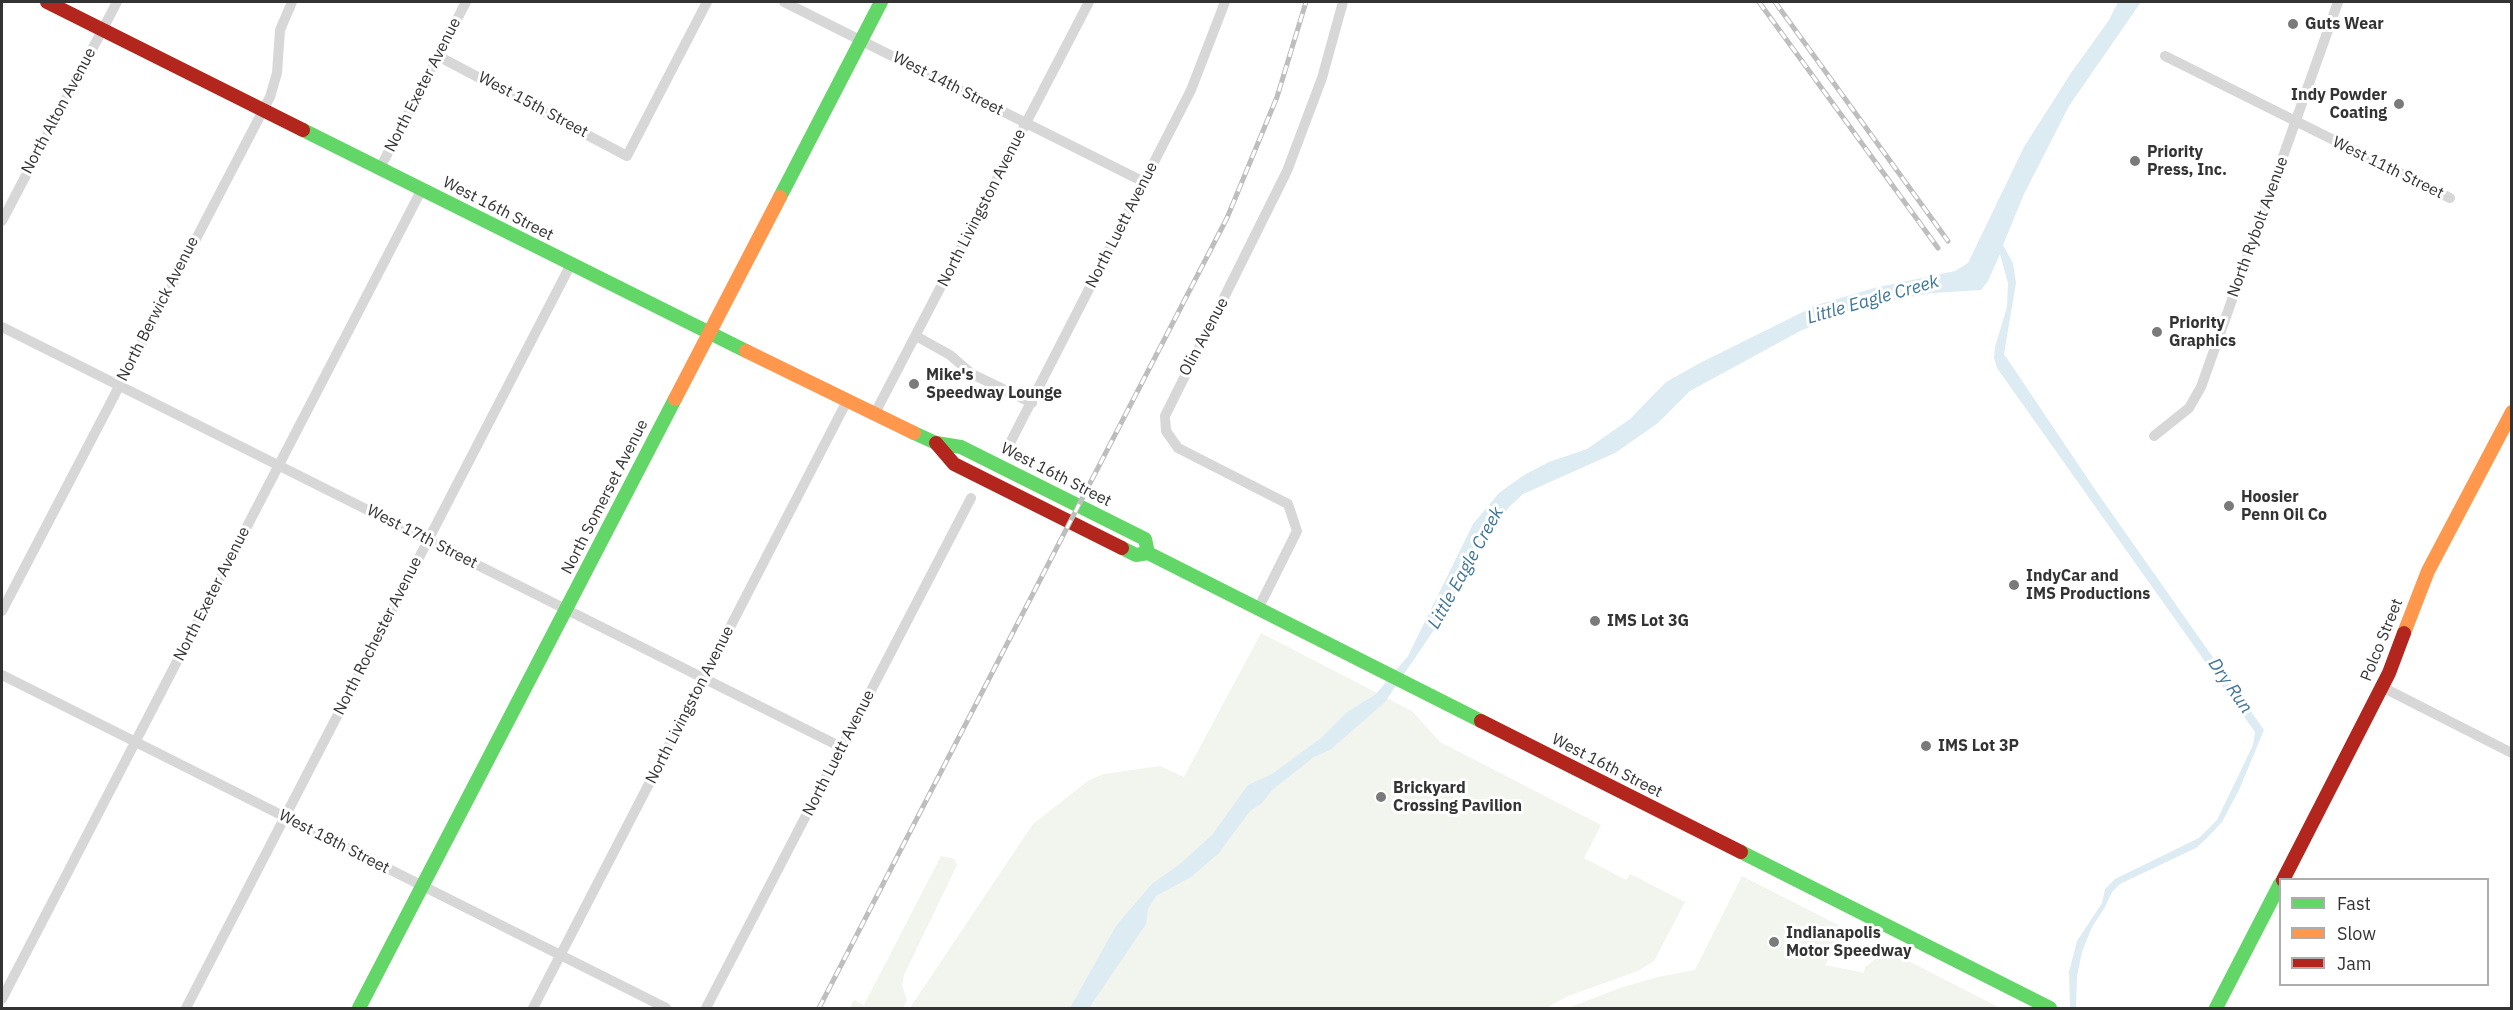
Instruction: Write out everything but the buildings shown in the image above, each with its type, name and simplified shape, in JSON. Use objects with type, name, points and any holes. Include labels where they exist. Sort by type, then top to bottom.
[{"type":"main road","name":"West 16th Street","points":[[47,2],[874,415],[936,443],[961,447],[1145,539],[1148,553]]},
{"type":"main road","name":"North Somerset Avenue","points":[[359,1008],[881,2]]},
{"type":"main road","name":"Polco Street","points":[[2284,878],[2382,687],[2428,571],[2511,412]]},
{"type":"main road","name":"West 16th Street","points":[[936,443],[954,464],[1136,555],[1148,553],[1373,665],[2041,1007]]},
{"type":"main road","points":[[2216,1008],[2279,887]]},
{"type":"street","name":"North Alton Avenue","points":[[2,221],[117,2]]},
{"type":"street","name":"North Berwick Avenue","points":[[2,611],[274,87],[280,30],[292,2]]},
{"type":"street","name":"North Exeter Avenue","points":[[380,168],[466,2]]},
{"type":"street","name":"West 15th Street","points":[[438,56],[627,156],[707,2]]},
{"type":"street","name":"West 14th Street","points":[[784,2],[1144,182]]},
{"type":"street","name":"North Livingston Avenue","points":[[874,415],[1089,2]]},
{"type":"street","name":"North Luett Avenue","points":[[1009,445],[1032,404],[1197,76],[1225,2]]},
{"type":"street","name":"Olin Avenue","points":[[1258,609],[1297,531],[1288,504],[1178,448],[1166,431],[1165,416],[1287,171],[1322,78],[1343,2]]},
{"type":"street","name":"North Rybolt Avenue","points":[[2154,436],[2188,408],[2201,387],[2338,2]]},
{"type":"street","name":"West 11th Street","points":[[2165,56],[2450,198]]},
{"type":"street","name":"North Exeter Avenue","points":[[2,999],[422,189]]},
{"type":"street","name":"North Rochester Avenue","points":[[186,1008],[571,264]]},
{"type":"street","name":"West 17th Street","points":[[2,327],[842,747]]},
{"type":"street","points":[[916,336],[950,354],[972,374],[1032,404]]},
{"type":"street","name":"North Livingston Avenue","points":[[533,1008],[847,401]]},
{"type":"street","name":"North Luett Avenue","points":[[706,1008],[971,498]]},
{"type":"street","name":"West 18th Street","points":[[2,675],[666,1008]]},
{"type":"street","points":[[2382,687],[2511,753]]},
{"type":"shaded area","points":[[1261,633],[1412,711],[1440,742],[1601,825],[1584,858],[1626,880],[1630,874],[1685,902],[1654,961],[1638,971],[1568,996],[1546,1008],[910,1008],[1033,824],[1089,780],[1104,774],[1160,766],[1184,777]]},
{"type":"shaded area","points":[[941,856],[954,859],[957,865],[904,975],[902,985],[907,1000],[903,1008],[850,1008],[854,1000],[864,1005]]},
{"type":"shaded area","name":"Indianapolis Motor Speedway","points":[[1742,876],[1848,930],[1825,965],[1864,973],[1865,967],[1887,950],[2000,1008],[1568,1008],[1620,988],[1658,977],[1695,970]]},
{"type":"water","points":[[2118,2],[2141,2],[2069,106],[2024,194],[2003,245],[2013,263],[2016,283],[2004,354],[2094,488],[2264,730],[2239,790],[2222,822],[2196,848],[2120,884],[2112,892],[2092,927],[2082,952],[2077,976],[2076,1008],[2070,1008],[2069,972],[2077,941],[2102,903],[2105,889],[2115,879],[2199,838],[2217,820],[2253,745],[2255,732],[1997,368],[1994,358],[1995,347],[2007,307],[2008,283],[2000,254],[1988,281],[1981,290],[1932,293],[1871,304],[1802,330],[1690,391],[1658,423],[1615,453],[1523,494],[1509,507],[1491,531],[1436,627],[1385,702],[1330,750],[1314,757],[1272,790],[1262,803],[1250,811],[1218,854],[1191,877],[1156,896],[1148,909],[1146,924],[1089,1008],[1070,1008],[1116,926],[1152,884],[1180,864],[1212,835],[1248,785],[1272,774],[1320,739],[1347,712],[1375,695],[1408,656],[1473,524],[1499,493],[1524,475],[1549,462],[1587,449],[1630,419],[1666,382],[1817,305],[1874,288],[1955,271],[1968,263],[2024,147],[2071,73],[2109,20]]},
{"type":"railway","points":[[819,1008],[1227,218],[1277,97],[1306,2]]},
{"type":"railway","points":[[1759,2],[1938,248]]},
{"type":"railway","points":[[1775,2],[1948,241]]},
{"type":"traffic: fast","points":[[780,197],[881,2]]},
{"type":"traffic: fast","points":[[303,130],[746,351]]},
{"type":"traffic: fast","points":[[359,1008],[675,399]]},
{"type":"traffic: fast","points":[[914,433],[936,443],[961,447],[1145,539],[1148,553]]},
{"type":"traffic: fast","points":[[1122,548],[1136,555],[1148,553],[1481,721]]},
{"type":"traffic: fast","points":[[1741,852],[2050,1008]]},
{"type":"traffic: fast","points":[[2216,1008],[2279,886]]},
{"type":"traffic: slow","points":[[675,399],[780,197]]},
{"type":"traffic: slow","points":[[746,351],[914,433]]},
{"type":"traffic: slow","points":[[2404,633],[2428,571],[2512,412]]},
{"type":"traffic: jam","points":[[47,2],[303,130]]},
{"type":"traffic: jam","points":[[936,443],[954,464],[1122,548]]},
{"type":"traffic: jam","points":[[2284,878],[2389,673],[2404,633]]},
{"type":"traffic: jam","points":[[1481,721],[1741,852]]},
{"type":"place","name":"Guts Wear","points":[[2293,24]]},
{"type":"place","name":"Indy Powder Coating","points":[[2399,104]]},
{"type":"place","name":"Priority Press, Inc.","points":[[2135,161]]},
{"type":"place","name":"Priority Graphics","points":[[2157,332]]},
{"type":"place","name":"Mike's Speedway Lounge","points":[[914,384]]},
{"type":"place","name":"Hoosier Penn Oil Co","points":[[2229,506]]},
{"type":"place","name":"IndyCar and IMS Productions","points":[[2014,585]]},
{"type":"place","name":"IMS Lot 3G","points":[[1595,621]]},
{"type":"place","name":"IMS Lot 3P","points":[[1926,746]]},
{"type":"place","name":"Brickyard Crossing Pavilion","points":[[1381,797]]},
{"type":"place","name":"Indianapolis Motor Speedway","points":[[1774,942]]},
{"type":"water label","name":"Little Eagle Creek","points":[[1873,300]]},
{"type":"water label","name":"Little Eagle Creek","points":[[1466,568]]},
{"type":"water label","name":"Dry Run","points":[[2230,686]]}]
